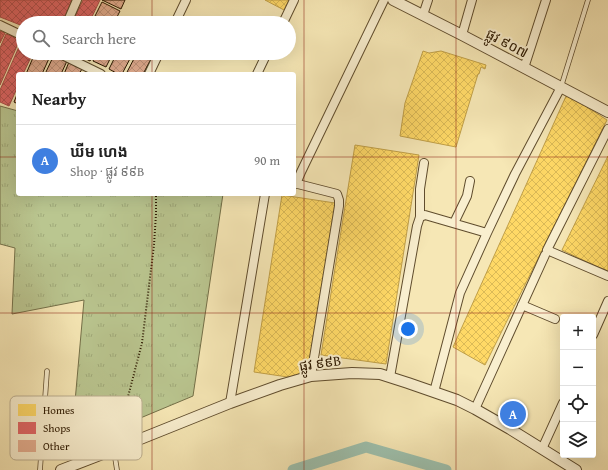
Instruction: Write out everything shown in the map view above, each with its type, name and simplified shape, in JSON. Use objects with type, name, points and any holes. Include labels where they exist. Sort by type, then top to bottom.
[{"type":"street","points":[[70,16],[77,0]]},
{"type":"street","points":[[178,16],[186,0]]},
{"type":"street","points":[[286,16],[294,0]]},
{"type":"street","points":[[296,182],[384,0]]},
{"type":"street","name":"ផ្លូវ ៩០៧","points":[[393,0],[608,112]]},
{"type":"street","points":[[422,15],[428,0]]},
{"type":"street","points":[[462,35],[472,0]]},
{"type":"street","points":[[524,68],[546,0]]},
{"type":"street","points":[[0,25],[16,33]]},
{"type":"street","points":[[72,60],[97,72]]},
{"type":"street","points":[[150,72],[156,60]]},
{"type":"street","points":[[258,72],[264,60]]},
{"type":"street","points":[[434,392],[460,293],[515,174],[561,87]]},
{"type":"street","points":[[608,129],[547,250],[608,276]]},
{"type":"street","points":[[390,377],[416,226],[420,217],[420,188],[424,163]]},
{"type":"street","points":[[454,224],[467,196],[470,181]]},
{"type":"street","points":[[296,184],[337,194],[340,206],[311,376]]},
{"type":"street","points":[[230,403],[265,196]]},
{"type":"street","points":[[420,217],[425,215],[487,233]]},
{"type":"street","points":[[475,409],[545,255]]},
{"type":"street","points":[[596,328],[608,302]]},
{"type":"street","points":[[522,305],[555,319]]},
{"type":"street","name":"ផ្លូវ ៩៩B","points":[[142,439],[230,403],[280,385],[311,376],[352,372],[380,374],[457,400],[510,429],[576,470]]},
{"type":"street","points":[[542,449],[560,410]]},
{"type":"street","name":"ផ្លូវ ៩៩B","points":[[61,470],[88,460]]},
{"type":"lane","points":[[561,87],[588,0]]},
{"type":"lane","points":[[45,396],[47,372]]},
{"type":"lane","points":[[40,470],[41,460]]},
{"type":"lane","points":[[116,460],[117,470]]},
{"type":"path","points":[[128,396],[142,343],[154,244],[156,196]]},
{"type":"green space","points":[[0,106],[16,110],[16,196],[223,196],[193,396],[142,417],[142,396],[76,396],[84,300],[12,314],[15,248],[0,244]]},
{"type":"building: Homes","points":[[265,0],[289,0],[284,10]]},
{"type":"building: Homes","points":[[423,51],[429,53],[441,51],[486,65],[485,69],[481,67],[478,74],[456,147],[400,136],[405,103]]},
{"type":"building: Homes","points":[[567,94],[607,120],[485,365],[453,347]]},
{"type":"building: Homes","points":[[355,145],[419,155],[386,364],[321,355]]},
{"type":"building: Homes","points":[[608,156],[608,272],[562,250]]},
{"type":"building: Homes","points":[[282,196],[335,203],[308,380],[254,372]]},
{"type":"building: Shops","points":[[0,0],[72,0],[65,16],[16,16],[16,23],[0,17]]},
{"type":"building: Shops","points":[[83,0],[100,0],[92,16],[75,16]]},
{"type":"building: Shops","points":[[0,31],[5,33],[0,43]]},
{"type":"building: Shops","points":[[6,34],[16,38],[16,48],[0,85],[0,48]]},
{"type":"building: Shops","points":[[16,54],[16,60],[30,60],[24,72],[16,72],[16,90],[9,106],[0,102],[0,90]]},
{"type":"building: Other","points":[[102,0],[125,0],[121,9]]},
{"type":"building: Other","points":[[102,2],[120,11],[118,16],[95,16]]},
{"type":"building: Other","points":[[32,60],[48,60],[43,72],[27,72]]},
{"type":"building: Other","points":[[52,60],[67,61],[62,72],[46,72]]},
{"type":"building: Other","points":[[94,60],[110,60],[106,67]]},
{"type":"building: Other","points":[[114,60],[129,60],[123,72],[114,72],[109,69]]},
{"type":"building: Other","points":[[133,60],[150,60],[144,72],[127,72]]},
{"type":"building: Other","points":[[69,62],[82,69],[80,72],[65,72]]},
{"type":"waterway","points":[[293,470],[366,447],[446,470]]},
{"type":"place","name":"ឃីម ហេង","points":[[513,414]]}]
